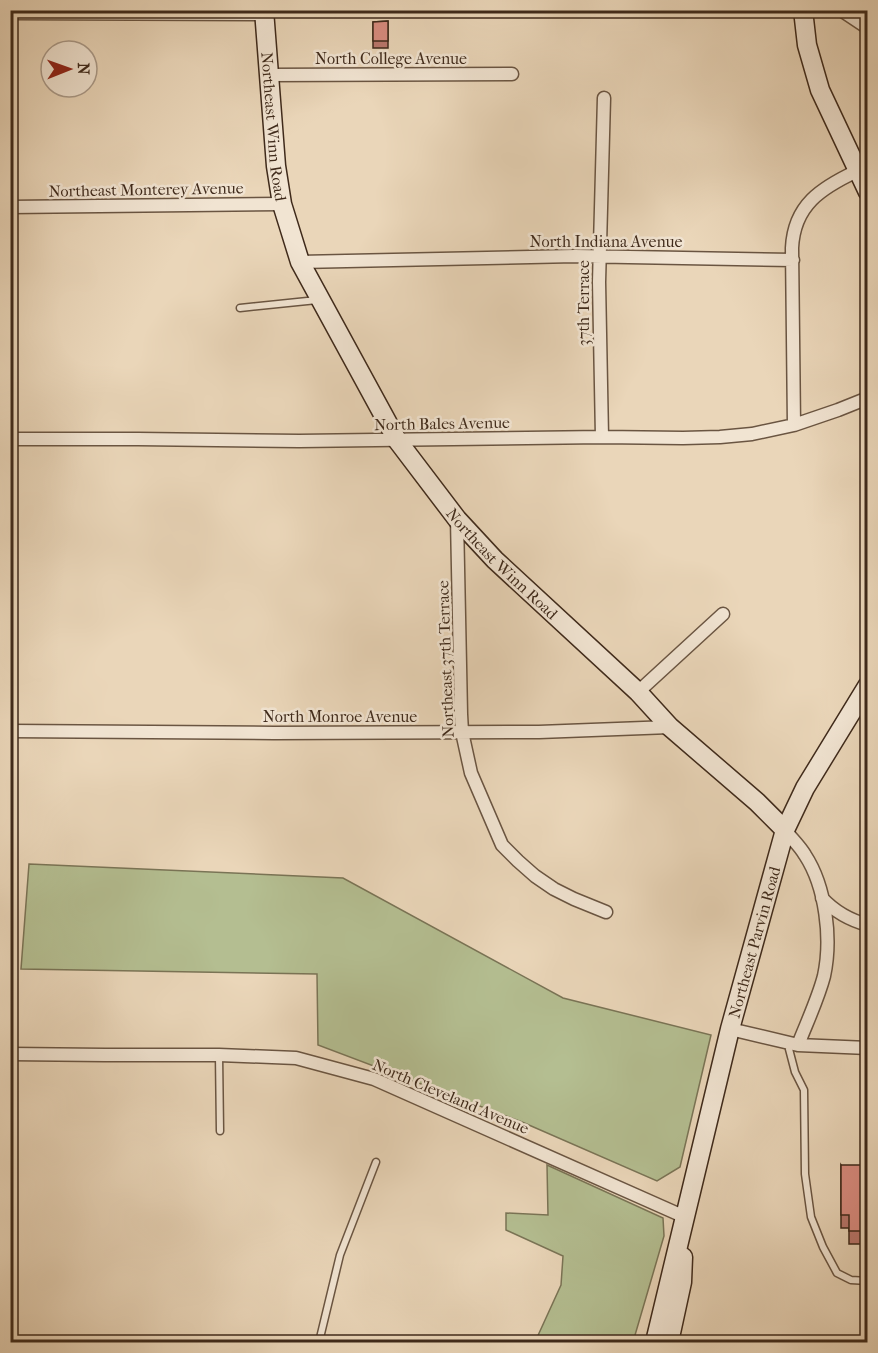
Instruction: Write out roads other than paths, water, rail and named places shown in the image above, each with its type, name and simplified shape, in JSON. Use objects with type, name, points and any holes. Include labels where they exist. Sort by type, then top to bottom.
[{"type":"main road","points":[[803,10],[807,45],[820,90],[867,192]]},
{"type":"main road","name":"Northeast Winn Road","points":[[264,12],[276,166],[282,204],[300,262],[397,440],[457,519],[495,560],[638,692],[670,727],[758,802],[785,830]]},
{"type":"main road","name":"Northeast Parvin Road","points":[[655,1342],[730,1029],[785,830],[805,789],[867,685]]},
{"type":"main road","name":"Northeast Parvin Road","points":[[669,1342],[682,1282],[685,1217]]},
{"type":"street","points":[[841,10],[867,28]]},
{"type":"street","points":[[10,13],[264,12]]},
{"type":"street","name":"North College Avenue","points":[[269,75],[512,74]]},
{"type":"street","name":"37th Terrace","points":[[602,437],[599,256],[604,98]]},
{"type":"street","points":[[794,425],[792,248],[794,231],[805,206],[822,190],[857,171]]},
{"type":"street","name":"Northeast Monterey Avenue","points":[[10,207],[282,204]]},
{"type":"street","name":"North Indiana Avenue","points":[[300,262],[575,256],[793,260]]},
{"type":"street","name":"North Bales Avenue","points":[[10,439],[299,441],[720,437],[752,434],[794,425],[867,398]]},
{"type":"street","name":"Northeast 37th Terrace","points":[[457,519],[462,732],[471,773],[502,844],[518,861],[554,889],[606,912]]},
{"type":"street","points":[[638,692],[723,614]]},
{"type":"street","name":"North Monroe Avenue","points":[[10,731],[539,732],[670,727]]},
{"type":"street","name":"Northeast Winn Road","points":[[785,830],[806,855],[818,882],[827,927],[824,976],[815,1003],[795,1044]]},
{"type":"street","points":[[822,898],[849,919],[867,925]]},
{"type":"street","points":[[730,1029],[795,1044],[867,1048]]},
{"type":"street","name":"North Cleveland Avenue","points":[[10,1054],[219,1055],[296,1058],[374,1079],[685,1217]]},
{"type":"lane","points":[[240,308],[321,300]]},
{"type":"lane","points":[[795,1044],[789,1049],[795,1072],[804,1090],[805,1174],[811,1218],[837,1273],[851,1280],[867,1281]]},
{"type":"lane","points":[[219,1055],[220,1131]]},
{"type":"lane","points":[[319,1342],[340,1255],[376,1162]]}]
